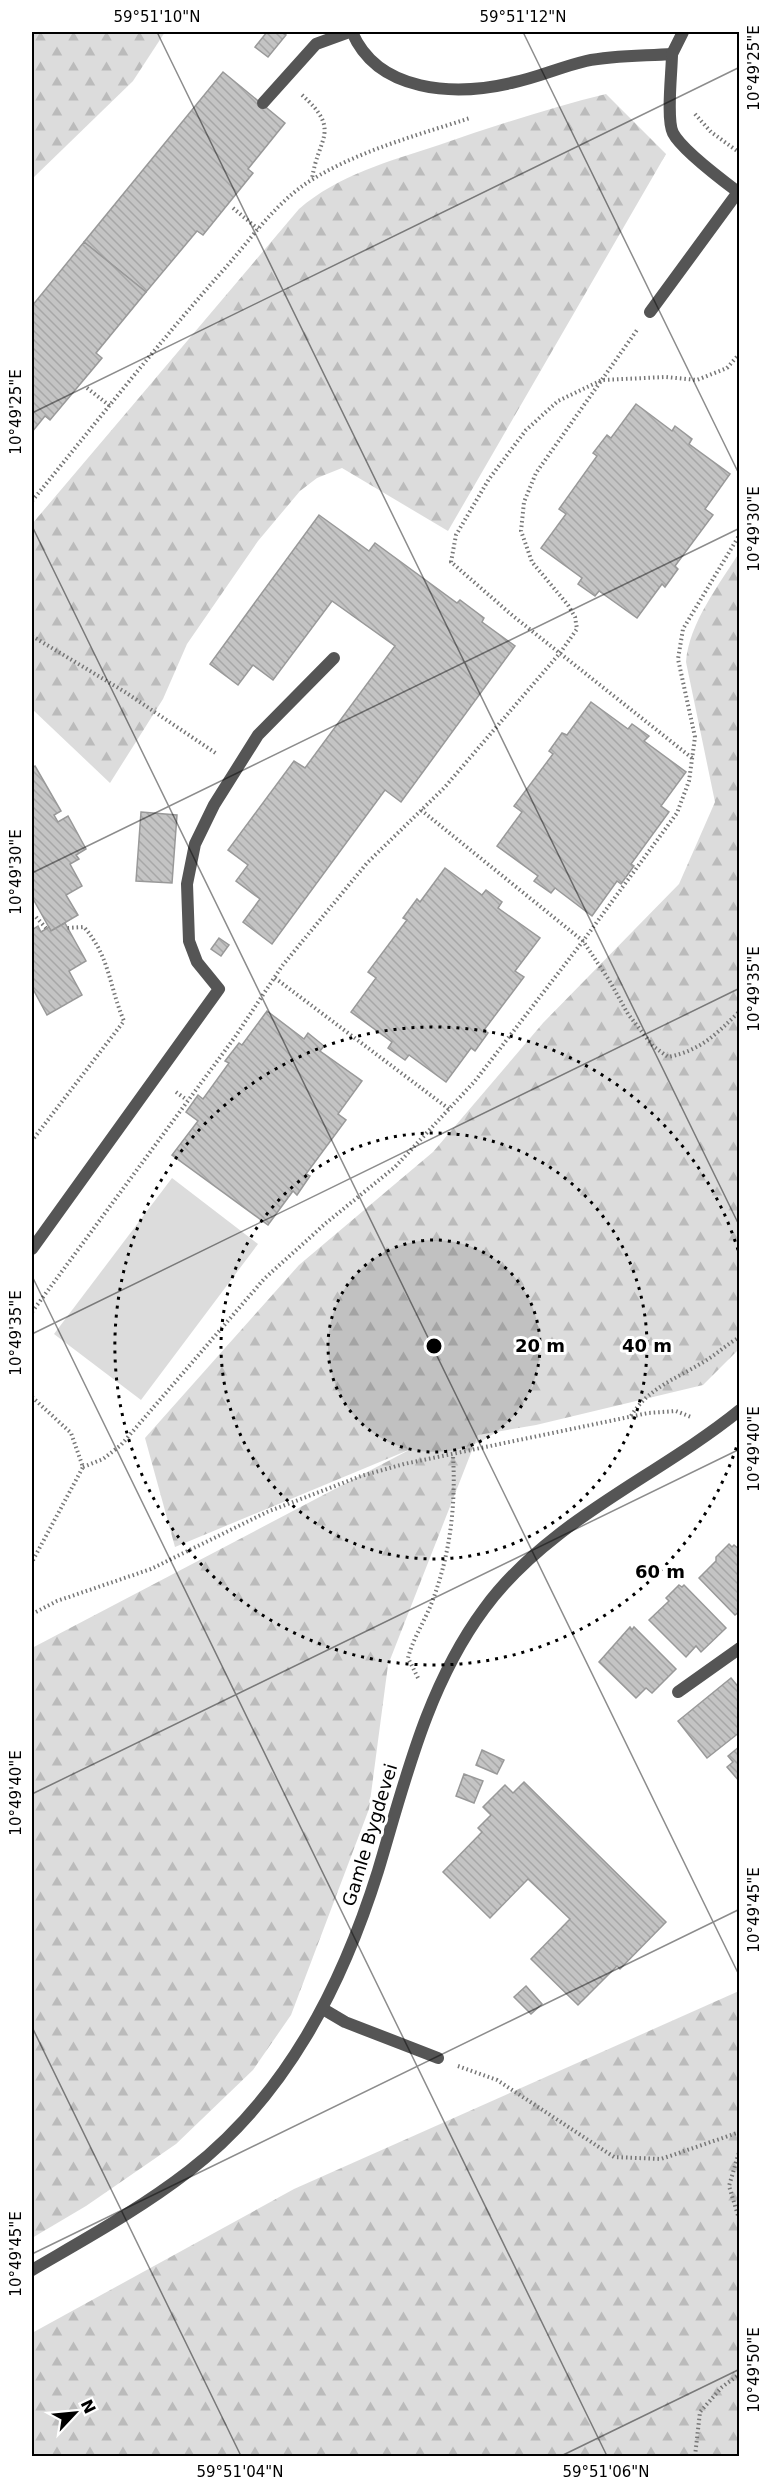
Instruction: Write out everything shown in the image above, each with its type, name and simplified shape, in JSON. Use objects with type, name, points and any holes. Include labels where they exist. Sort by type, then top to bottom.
[{"type":"street","points":[[263,103],[316,44],[350,32],[370,60],[392,76],[418,86],[450,90],[481,89],[513,83],[601,58],[672,54]]},
{"type":"street","points":[[650,312],[738,192],[700,161],[673,134],[670,122],[672,54],[683,32]]},
{"type":"street","points":[[32,1249],[219,989],[196,962],[189,941],[186,884],[201,829],[258,735],[334,658]]},
{"type":"street","name":"Gamle Bygdevei","points":[[32,2270],[132,2211],[190,2170],[219,2146],[288,2065],[323,2009],[354,1943],[413,1755],[438,1689],[484,1608],[522,1565],[553,1538],[708,1435],[740,1410]]},
{"type":"street","points":[[678,1692],[740,1647]]},
{"type":"street","points":[[323,2009],[345,2022],[438,2058]]},
{"type":"path","points":[[283,79],[319,111],[323,120],[325,138],[312,180]]},
{"type":"path","points":[[692,105],[695,116],[711,132],[740,153]]},
{"type":"path","points":[[32,501],[182,317],[258,229],[287,200],[312,180],[352,159],[470,118]]},
{"type":"path","points":[[233,208],[258,229]]},
{"type":"path","points":[[32,1311],[235,1037],[275,978],[367,863],[444,788],[560,653],[577,629],[575,617],[568,605],[531,562],[521,531],[524,502],[536,473],[650,312]]},
{"type":"path","points":[[692,758],[560,653],[451,562],[456,535],[489,479],[526,430],[558,400],[602,380],[666,377],[697,380],[727,368],[740,353]]},
{"type":"path","points":[[87,388],[110,406]]},
{"type":"path","points":[[32,1562],[83,1467],[103,1459],[121,1445],[264,1279],[326,1222],[395,1167],[475,1081],[583,941],[677,813],[689,781],[695,737],[678,659],[683,629],[740,534]]},
{"type":"path","points":[[32,636],[125,692],[237,768]]},
{"type":"path","points":[[421,810],[583,941],[628,1014],[653,1046],[668,1057],[689,1052],[711,1039],[740,1011]]},
{"type":"path","points":[[32,919],[36,917],[46,928]]},
{"type":"path","points":[[32,1138],[124,1021],[116,1002],[107,964],[93,937],[84,927],[67,928]]},
{"type":"path","points":[[275,978],[449,1109]]},
{"type":"path","points":[[171,1088],[188,1100]]},
{"type":"path","points":[[631,1417],[637,1406],[653,1390],[705,1361],[740,1337]]},
{"type":"path","points":[[32,1397],[71,1433],[83,1467]]},
{"type":"path","points":[[32,1614],[57,1602],[151,1569],[267,1512],[321,1490],[404,1464],[453,1456],[663,1411],[676,1411],[693,1418],[708,1435]]},
{"type":"path","points":[[438,1689],[423,1684],[414,1673],[408,1658],[411,1645],[431,1605],[446,1557],[454,1504],[453,1456]]},
{"type":"path","points":[[438,2058],[497,2080],[614,2157],[661,2159],[740,2132]]},
{"type":"path","points":[[740,2150],[729,2186],[740,2222]]},
{"type":"path","points":[[695,2457],[700,2412],[722,2387],[740,2374]]},
{"type":"green space","points":[[32,32],[165,32],[133,81],[32,179]]},
{"type":"green space","points":[[606,94],[666,154],[448,531],[342,468],[317,478],[300,491],[258,541],[187,644],[163,699],[110,783],[32,709],[32,524],[299,209],[314,197],[348,178],[383,163],[564,105]]},
{"type":"green space","points":[[739,553],[739,1349],[703,1385],[536,1425],[478,1435],[388,1665],[369,1809],[291,2015],[253,2070],[176,2144],[86,2206],[32,2238],[32,1648],[411,1449],[175,1547],[145,1438],[299,1265],[433,1152],[543,1023],[679,884],[715,802],[686,662],[688,647],[706,605]]},
{"type":"green space","points":[[172,1178],[258,1244],[141,1400],[54,1334]]},
{"type":"green space","points":[[739,1991],[739,2456],[32,2456],[32,2333],[294,2189]]},
{"type":"building","points":[[267,32],[281,32],[286,35],[268,57],[255,47]]},
{"type":"building","points":[[223,72],[285,123],[248,169],[253,173],[203,235],[197,231],[146,292],[84,242]]},
{"type":"building","points":[[84,242],[146,292],[96,353],[102,358],[50,420],[45,416],[32,432],[32,306]]},
{"type":"building","points":[[636,404],[672,431],[675,426],[692,439],[689,444],[730,474],[705,509],[713,515],[675,566],[678,569],[665,587],[662,584],[637,618],[599,591],[595,596],[578,584],[582,578],[541,548],[566,514],[559,509],[597,456],[593,453],[607,435],[611,438]]},
{"type":"building","points":[[319,515],[369,551],[375,543],[457,603],[460,600],[484,618],[482,622],[515,646],[401,802],[385,790],[272,944],[243,922],[260,899],[236,881],[248,865],[228,850],[294,761],[305,768],[395,646],[332,601],[273,680],[253,665],[238,685],[210,664]]},
{"type":"building","points":[[591,702],[628,729],[632,724],[649,736],[644,741],[686,772],[661,806],[669,812],[631,864],[634,866],[621,884],[617,881],[592,916],[555,888],[551,893],[534,881],[538,876],[497,846],[522,812],[514,806],[553,754],[549,751],[562,733],[567,735]]},
{"type":"building","points":[[35,766],[61,811],[54,815],[58,822],[68,816],[86,849],[76,855],[79,859],[70,864],[82,886],[66,895],[78,915],[51,931],[32,897],[32,768]]},
{"type":"building","points":[[141,812],[177,815],[172,883],[136,881]]},
{"type":"building","points":[[445,868],[482,895],[486,890],[502,902],[498,908],[540,938],[515,971],[524,977],[484,1030],[488,1033],[475,1051],[471,1048],[446,1082],[409,1055],[405,1060],[388,1048],[392,1042],[351,1012],[376,978],[368,972],[407,920],[403,918],[417,899],[420,902]]},
{"type":"building","points":[[65,923],[86,961],[69,971],[82,995],[47,1015],[34,991],[32,992],[32,930],[38,926],[41,932],[49,927],[51,931]]},
{"type":"building","points":[[219,938],[229,945],[221,956],[211,949]]},
{"type":"building","points":[[267,1011],[304,1039],[308,1033],[324,1046],[320,1051],[362,1081],[338,1114],[346,1120],[306,1174],[310,1176],[297,1195],[293,1191],[268,1225],[172,1155],[198,1121],[186,1112],[198,1095],[203,1099],[229,1063],[225,1061],[239,1043],[242,1045]]},
{"type":"building","points":[[729,1544],[740,1550],[740,1611],[735,1615],[699,1578]]},
{"type":"building","points":[[679,1585],[682,1587],[684,1585],[726,1628],[701,1652],[696,1646],[686,1657],[649,1620],[669,1601],[666,1598]]},
{"type":"building","points":[[630,1627],[632,1630],[634,1627],[676,1669],[652,1693],[646,1688],[636,1698],[599,1662]]},
{"type":"building","points":[[731,1678],[740,1689],[740,1732],[707,1758],[678,1721]]},
{"type":"building","points":[[740,1746],[740,1782],[727,1767],[733,1762],[728,1756]]},
{"type":"building","points":[[482,1750],[504,1760],[497,1774],[476,1765]]},
{"type":"building","points":[[464,1774],[483,1781],[474,1803],[456,1796]]},
{"type":"building","points":[[524,1782],[666,1922],[620,1969],[617,1966],[578,2005],[531,1959],[570,1919],[528,1879],[490,1918],[443,1872],[482,1832],[478,1828],[491,1815],[483,1807],[505,1785],[513,1793]]},
{"type":"building","points":[[526,1986],[542,2004],[531,2014],[514,1997]]}]
